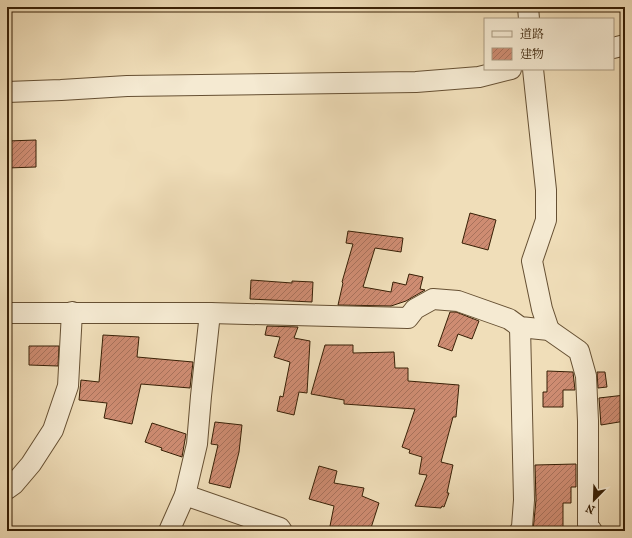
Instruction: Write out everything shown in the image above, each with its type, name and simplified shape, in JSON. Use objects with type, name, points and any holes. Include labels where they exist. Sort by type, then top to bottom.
[{"type":"street","points":[[528,7],[529,18]]},
{"type":"street","points":[[614,48],[625,45]]},
{"type":"street","points":[[7,92],[135,86],[416,82],[480,77],[507,70]]},
{"type":"street","points":[[533,70],[546,198],[546,220],[532,261],[542,309],[549,330]]},
{"type":"street","points":[[7,313],[210,313],[408,318],[415,309],[433,299],[458,301],[509,319],[520,327],[549,330],[579,351],[586,376],[588,421],[588,525],[592,531]]},
{"type":"street","points":[[7,488],[14,484],[31,464],[53,430],[68,386],[72,312]]},
{"type":"street","points":[[169,531],[185,495],[198,444],[201,396],[210,313]]},
{"type":"street","points":[[520,327],[524,500],[522,527],[520,531]]},
{"type":"street","points":[[185,495],[280,528],[282,531]]},
{"type":"building","points":[[36,140],[36,167],[7,168],[7,141]]},
{"type":"building","points":[[470,213],[496,220],[488,250],[462,243]]},
{"type":"building","points":[[348,231],[403,238],[401,252],[375,248],[363,287],[391,292],[393,282],[406,285],[409,274],[423,277],[420,289],[425,290],[406,301],[391,306],[338,305],[342,282],[353,244],[346,243]]},
{"type":"building","points":[[251,280],[292,283],[292,281],[313,282],[312,302],[250,299]]},
{"type":"building","points":[[450,312],[456,312],[479,321],[472,339],[458,334],[452,351],[438,346]]},
{"type":"building","points":[[267,326],[298,327],[294,338],[310,341],[307,393],[299,392],[294,415],[277,411],[280,396],[283,397],[290,362],[274,357],[280,337],[265,335]]},
{"type":"building","points":[[103,335],[139,337],[137,357],[193,362],[190,388],[141,384],[132,424],[104,418],[107,403],[79,400],[81,380],[99,382]]},
{"type":"building","points":[[325,345],[353,345],[353,353],[394,352],[395,368],[408,368],[408,381],[459,385],[456,417],[453,417],[441,462],[453,465],[447,493],[449,493],[444,507],[415,506],[427,475],[419,474],[422,457],[409,453],[410,450],[402,447],[415,409],[344,404],[344,400],[311,394]]},
{"type":"building","points":[[29,346],[59,346],[58,366],[29,365]]},
{"type":"building","points":[[547,371],[573,372],[575,390],[563,390],[563,407],[543,407],[543,392],[547,392]]},
{"type":"building","points":[[597,372],[605,372],[607,387],[598,388]]},
{"type":"building","points":[[625,395],[625,421],[601,425],[599,398]]},
{"type":"building","points":[[215,422],[242,425],[239,452],[230,488],[209,483],[218,445],[211,444]]},
{"type":"building","points":[[152,423],[186,434],[182,457],[161,450],[162,448],[145,442]]},
{"type":"building","points":[[576,464],[576,487],[571,487],[571,503],[563,503],[563,531],[533,531],[536,500],[535,465]]},
{"type":"building","points":[[319,466],[337,471],[334,483],[364,488],[362,496],[379,503],[370,531],[329,531],[334,506],[309,499]]}]
